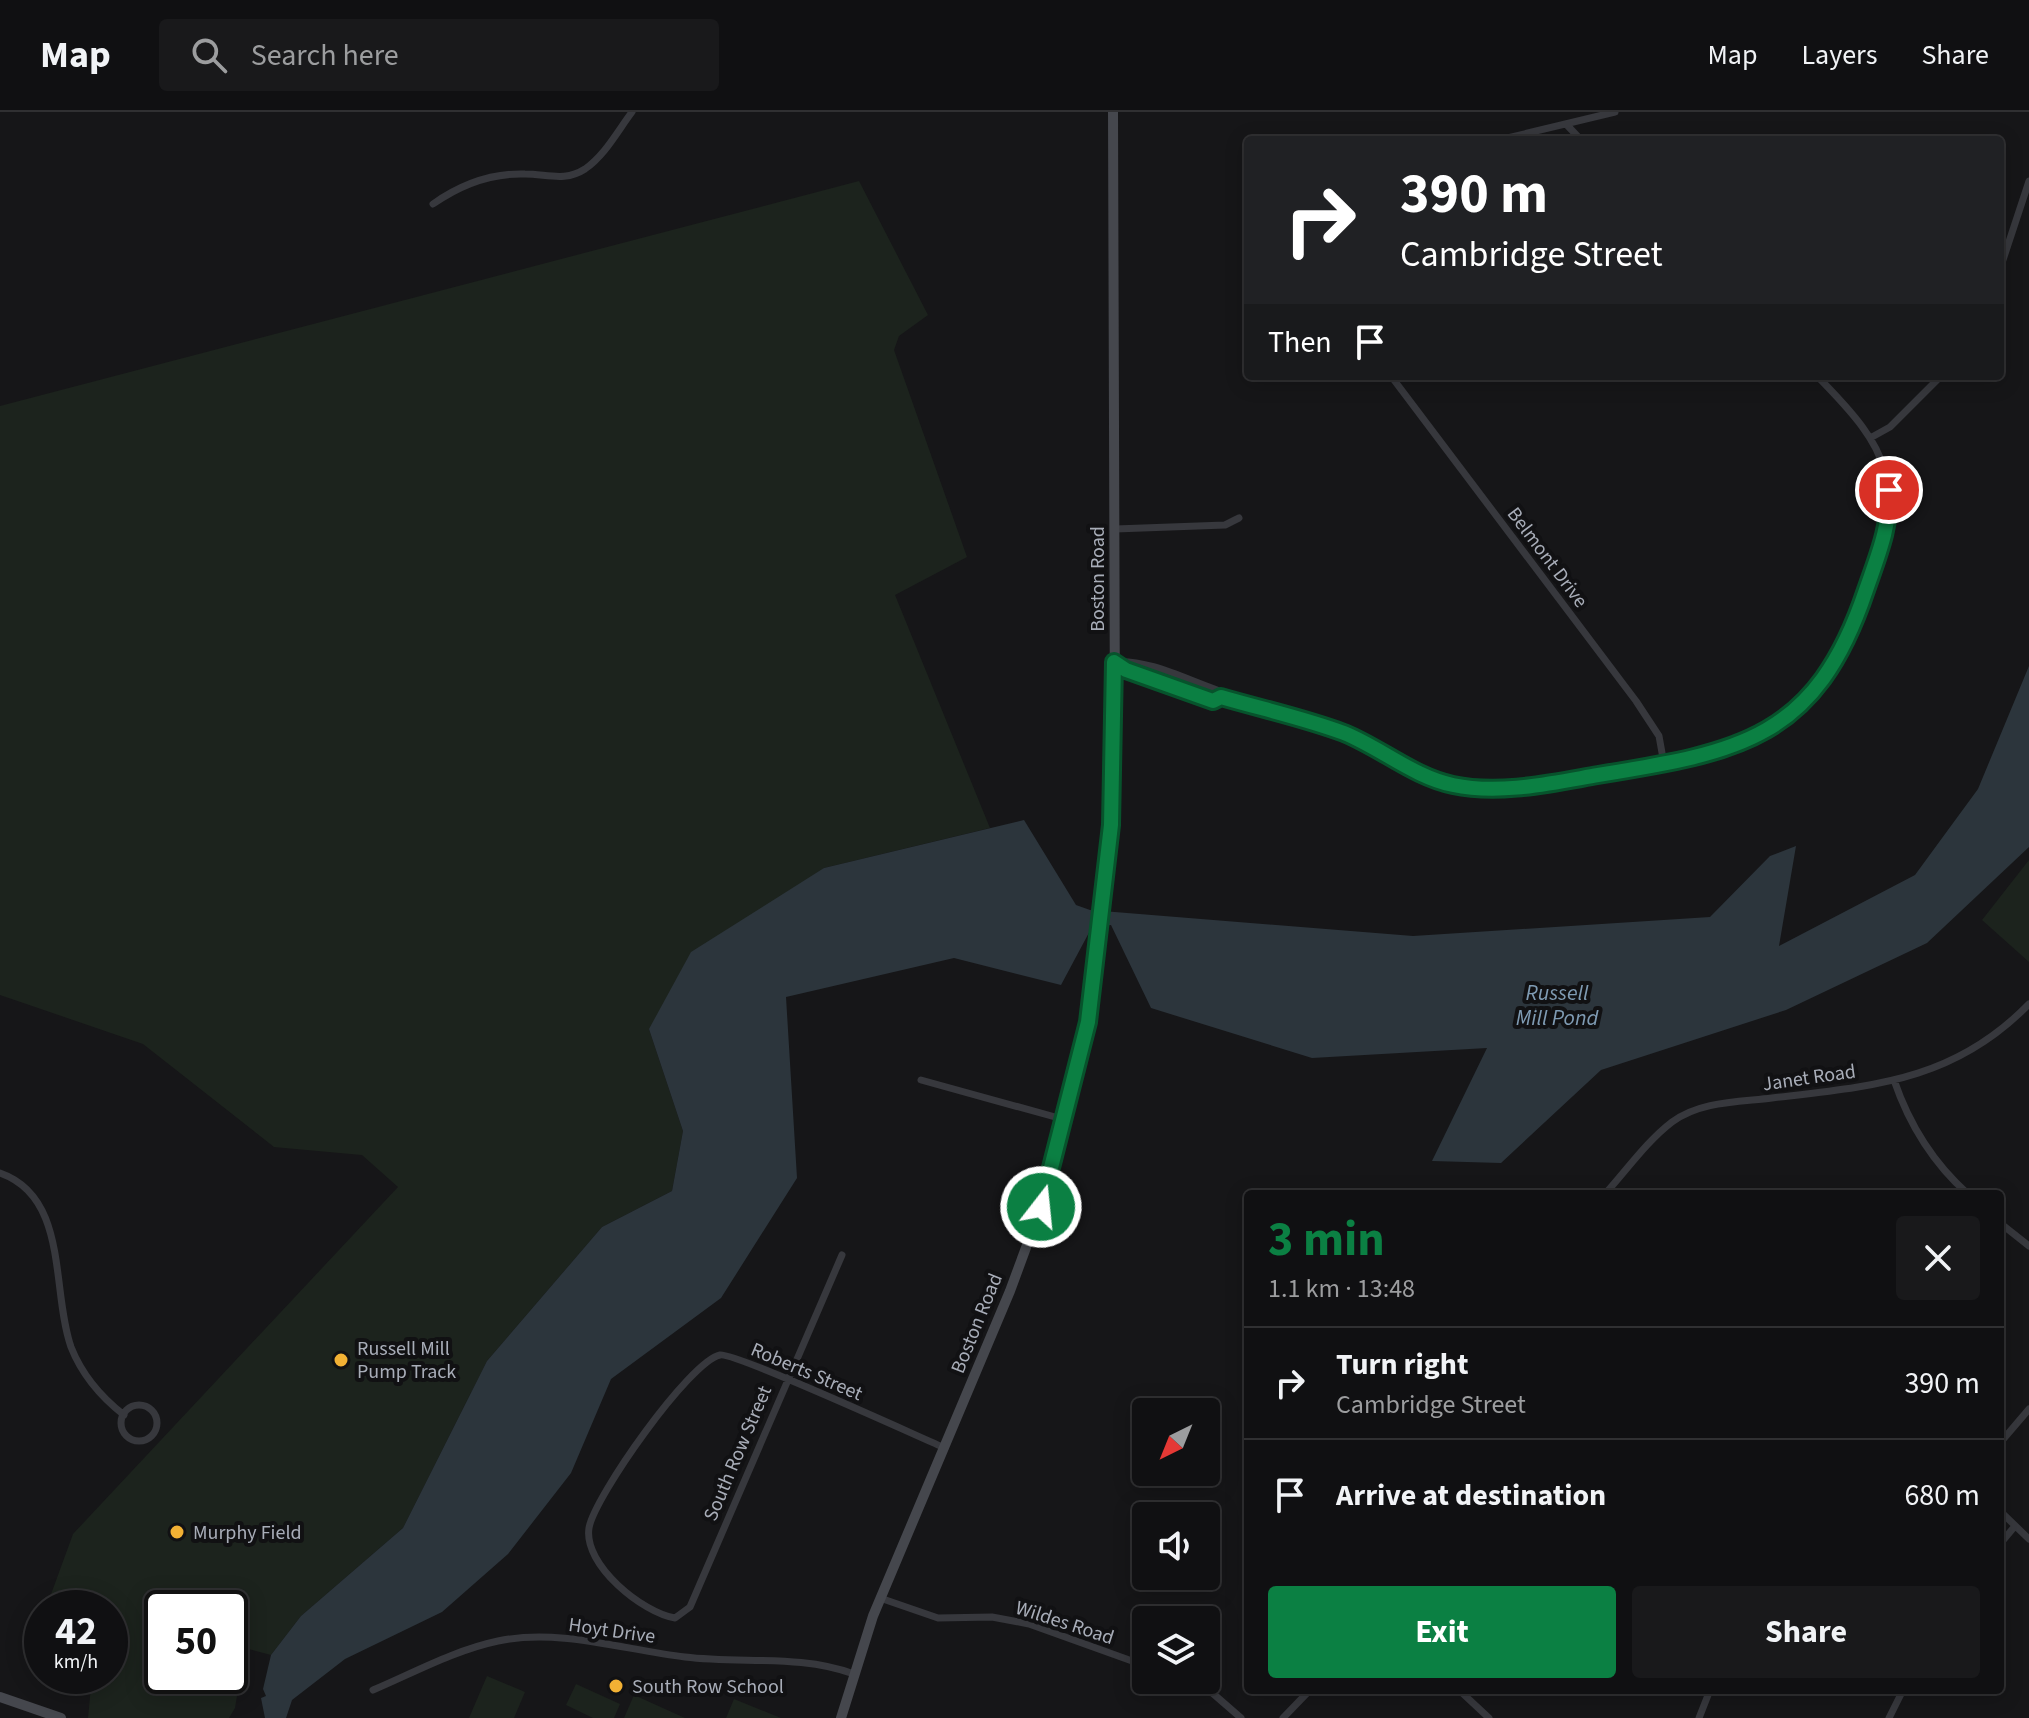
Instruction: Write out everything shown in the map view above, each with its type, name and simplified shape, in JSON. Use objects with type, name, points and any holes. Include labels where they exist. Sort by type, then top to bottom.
[{"type":"main road","name":"Boston Road","points":[[841,1718],[880,1598],[945,1448],[1031,1234],[1066,1120],[1088,1022],[1103,910],[1112,796],[1115,529],[1113,113]]},
{"type":"main road","points":[[0,1697],[61,1718]]},
{"type":"street","points":[[433,204],[451,191],[499,176],[565,177],[582,171],[601,156],[632,112]]},
{"type":"street","points":[[1516,136],[1615,112]]},
{"type":"street","points":[[1566,124],[1577,136]]},
{"type":"street","points":[[2004,257],[2029,181]]},
{"type":"street","name":"Belmont Drive","points":[[1394,380],[1636,701],[1659,736],[1664,764]]},
{"type":"street","points":[[1114,662],[1129,661],[1217,690],[1221,697],[1344,733],[1453,785],[1491,789],[1537,784],[1664,764],[1743,745],[1784,720],[1824,682],[1843,653],[1881,547],[1890,507],[1888,474],[1872,437],[1821,380]]},
{"type":"street","points":[[1872,437],[1890,427],[1937,380]]},
{"type":"street","points":[[1115,529],[1225,525],[1239,518]]},
{"type":"street","name":"Janet Road","points":[[1609,1190],[1673,1121],[1712,1105],[1894,1080],[1961,1058],[2002,1032],[2029,1004]]},
{"type":"street","points":[[921,1080],[1066,1120]]},
{"type":"street","points":[[1894,1080],[1903,1107],[1927,1149],[1964,1190]]},
{"type":"street","points":[[0,1173],[24,1186],[41,1205],[49,1228],[71,1346],[94,1386],[124,1415],[123,1430],[132,1439],[146,1439],[155,1431],[157,1419],[145,1406],[132,1406],[124,1415]]},
{"type":"street","points":[[2004,1226],[2029,1246]]},
{"type":"street","name":"South Row Street","points":[[678,1617],[690,1607],[842,1255]]},
{"type":"street","name":"Roberts Street","points":[[678,1617],[662,1616],[608,1577],[597,1564],[589,1542],[589,1526],[626,1455],[676,1393],[711,1359],[721,1354],[733,1357],[945,1448]]},
{"type":"street","points":[[2004,1438],[2029,1409]]},
{"type":"street","points":[[2004,1515],[2029,1539]]},
{"type":"street","points":[[2004,1539],[2015,1526]]},
{"type":"street","name":"Wildes Road","points":[[880,1598],[938,1618],[992,1617],[1029,1624],[1132,1661]]},
{"type":"street","name":"Hoyt Drive","points":[[373,1690],[449,1657],[498,1641],[521,1638],[582,1641],[727,1661],[807,1661],[854,1674]]},
{"type":"street","points":[[1213,1694],[1241,1718]]},
{"type":"street","points":[[1283,1718],[1306,1694]]},
{"type":"street","points":[[1463,1694],[1489,1718]]},
{"type":"street","points":[[1699,1718],[1708,1694]]},
{"type":"street","points":[[1889,1718],[1901,1694]]},
{"type":"shaded area","points":[[859,181],[928,315],[899,336],[894,350],[967,557],[895,595],[990,828],[824,868],[649,1029],[683,1131],[672,1191],[602,1227],[487,1361],[403,1528],[301,1616],[271,1655],[248,1649],[248,1590],[144,1590],[144,1694],[237,1694],[229,1718],[88,1718],[90,1694],[128,1694],[128,1590],[53,1590],[73,1534],[398,1187],[362,1155],[274,1147],[143,1044],[0,995],[0,406]]},
{"type":"shaded area","points":[[2029,860],[2029,962],[1982,920]]},
{"type":"shaded area","points":[[487,1676],[525,1692],[514,1718],[469,1718]]},
{"type":"shaded area","points":[[576,1684],[620,1704],[614,1718],[593,1718],[566,1705]]},
{"type":"shaded area","points":[[634,1695],[685,1718],[624,1718]]},
{"type":"shaded area","points":[[734,1699],[781,1718],[726,1718]]},
{"type":"water","name":"Russell Mill Pond","points":[[2029,666],[2029,847],[1927,943],[1786,1010],[1601,1070],[1501,1163],[1432,1161],[1487,1048],[1312,1058],[1151,1008],[1111,925],[1092,927],[1061,985],[954,958],[786,997],[797,1178],[721,1298],[611,1379],[571,1473],[508,1554],[442,1612],[345,1659],[292,1700],[286,1718],[265,1718],[261,1698],[266,1696],[263,1689],[271,1655],[301,1616],[403,1528],[487,1361],[602,1227],[672,1191],[683,1131],[649,1029],[691,952],[824,868],[1024,820],[1076,905],[1090,910],[1413,936],[1710,917],[1770,856],[1796,846],[1779,946],[1915,875],[1978,789]]},
{"type":"place","name":"Russell Mill Pump Track","points":[[341,1360]]},
{"type":"place","name":"Murphy Field","points":[[177,1532]]},
{"type":"place","name":"South Row School","points":[[616,1686]]},
{"type":"route","points":[[1041,1207],[1068,1112],[1088,1022],[1105,897],[1115,737],[1114,662],[1126,670],[1213,701],[1221,697],[1344,733],[1427,776],[1453,785],[1491,789],[1553,783],[1696,757],[1743,745],[1775,727],[1803,705],[1824,682],[1843,653],[1862,605],[1881,547],[1890,507],[1889,490]]}]
